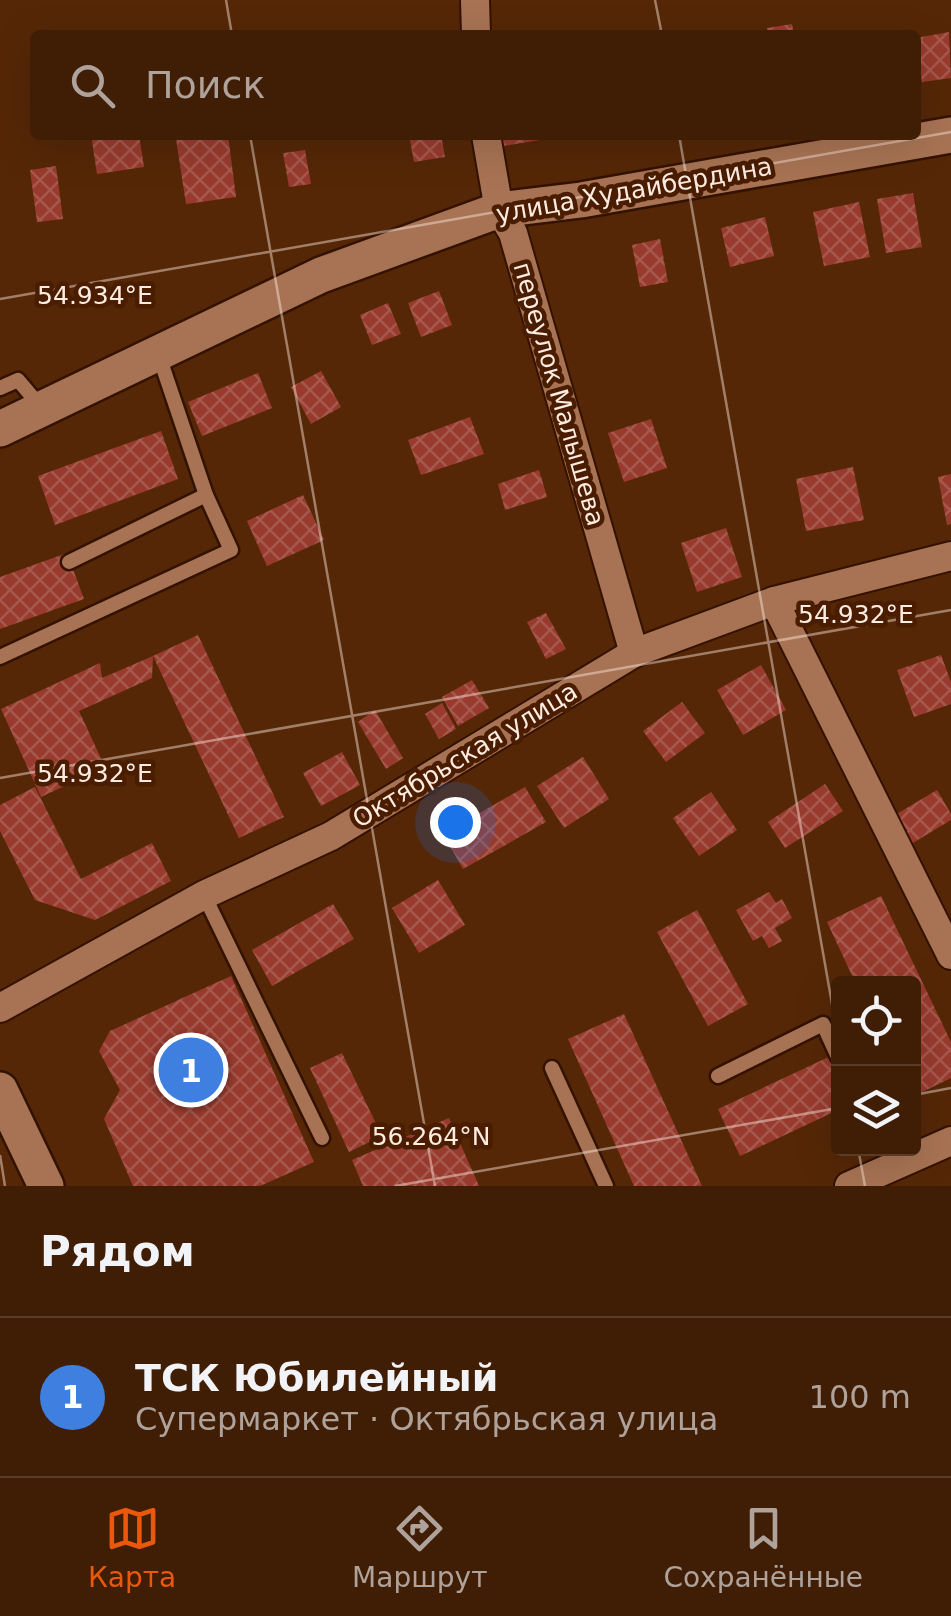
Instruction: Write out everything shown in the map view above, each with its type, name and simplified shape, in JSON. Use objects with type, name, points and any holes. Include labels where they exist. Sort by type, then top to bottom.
[{"type":"street","points":[[475,0],[476,30]]},
{"type":"street","name":"улица Худайбердина","points":[[0,429],[321,274],[499,210],[581,200],[951,135]]},
{"type":"street","name":"переулок Малышева","points":[[487,140],[499,210],[513,234],[634,653]]},
{"type":"street","name":"Октябрьская улица","points":[[0,1008],[204,895],[331,836],[634,653],[774,602],[951,556]]},
{"type":"street","points":[[774,602],[951,955]]},
{"type":"street","points":[[0,1090],[46,1186]]},
{"type":"street","points":[[849,1186],[886,1158],[951,1141]]},
{"type":"lane","points":[[0,656],[231,550],[206,495],[157,352]]},
{"type":"lane","points":[[0,388],[18,380],[42,408]]},
{"type":"lane","points":[[69,562],[206,495]]},
{"type":"lane","points":[[204,895],[322,1138]]},
{"type":"lane","points":[[718,1076],[823,1024],[831,1042]]},
{"type":"lane","points":[[552,1068],[606,1186]]},
{"type":"building","points":[[792,24],[793,30],[767,30]]},
{"type":"building","points":[[949,32],[951,78],[922,82],[921,37]]},
{"type":"building","points":[[92,140],[140,140],[144,167],[97,174]]},
{"type":"building","points":[[176,140],[229,140],[236,197],[186,204]]},
{"type":"building","points":[[410,140],[442,140],[445,157],[414,162]]},
{"type":"building","points":[[496,140],[540,140],[497,147]]},
{"type":"building","points":[[305,150],[311,184],[289,187],[283,153]]},
{"type":"building","points":[[56,166],[63,219],[37,222],[30,170]]},
{"type":"building","points":[[913,193],[922,247],[886,253],[877,199]]},
{"type":"building","points":[[859,202],[870,257],[824,266],[813,212]]},
{"type":"building","points":[[765,217],[774,256],[730,267],[721,228]]},
{"type":"building","points":[[660,239],[668,282],[640,287],[632,245]]},
{"type":"building","points":[[439,291],[452,325],[421,337],[408,303]]},
{"type":"building","points":[[388,303],[401,334],[372,345],[360,315]]},
{"type":"building","points":[[321,371],[341,407],[311,424],[291,387]]},
{"type":"building","points":[[258,373],[272,408],[202,436],[188,402]]},
{"type":"building","points":[[470,417],[484,454],[421,475],[408,440]]},
{"type":"building","points":[[651,419],[667,468],[624,482],[608,433]]},
{"type":"building","points":[[161,431],[178,479],[55,525],[38,476]]},
{"type":"building","points":[[853,467],[864,520],[806,531],[796,479]]},
{"type":"building","points":[[539,470],[547,497],[505,510],[498,484]]},
{"type":"building","points":[[951,474],[951,524],[947,525],[938,477]]},
{"type":"building","points":[[303,495],[324,540],[267,566],[247,521]]},
{"type":"building","points":[[726,528],[742,577],[697,592],[681,543]]},
{"type":"building","points":[[67,553],[84,599],[0,629],[0,577]]},
{"type":"building","points":[[546,613],[566,649],[546,659],[527,622]]},
{"type":"building","points":[[198,635],[284,817],[239,838],[153,656]]},
{"type":"building","points":[[941,655],[951,682],[951,704],[914,717],[897,670]]},
{"type":"building","points":[[153,656],[152,678],[79,711],[105,767],[41,797],[1,709],[100,663],[102,678]]},
{"type":"building","points":[[761,665],[786,710],[743,735],[717,690]]},
{"type":"building","points":[[472,680],[489,708],[458,726],[442,697]]},
{"type":"building","points":[[682,702],[705,733],[666,762],[643,731]]},
{"type":"building","points":[[442,703],[456,729],[439,739],[425,714]]},
{"type":"building","points":[[375,710],[403,758],[386,769],[358,722]]},
{"type":"building","points":[[342,752],[360,785],[321,806],[303,773]]},
{"type":"building","points":[[583,757],[609,799],[564,828],[537,786]]},
{"type":"building","points":[[825,784],[843,811],[785,848],[768,822]]},
{"type":"building","points":[[35,787],[81,879],[152,843],[171,881],[95,920],[35,900],[0,831],[0,805]]},
{"type":"building","points":[[525,787],[546,822],[463,869],[443,834]]},
{"type":"building","points":[[937,790],[951,820],[911,844],[895,815]]},
{"type":"building","points":[[711,792],[737,830],[699,856],[673,818]]},
{"type":"building","points":[[438,880],[465,925],[419,953],[392,908]]},
{"type":"building","points":[[769,892],[776,903],[782,899],[792,918],[775,928],[782,941],[769,948],[762,936],[753,941],[736,910]]},
{"type":"building","points":[[881,896],[919,976],[852,976],[827,922]]},
{"type":"building","points":[[333,904],[354,939],[272,986],[252,950]]},
{"type":"building","points":[[697,910],[748,1004],[708,1026],[657,932]]},
{"type":"building","points":[[231,976],[314,1162],[260,1186],[133,1186],[104,1119],[120,1090],[99,1051],[110,1031]]},
{"type":"building","points":[[921,979],[951,1042],[951,1078],[921,1093]]},
{"type":"building","points":[[624,1014],[702,1186],[634,1186],[568,1039]]},
{"type":"building","points":[[342,1053],[382,1136],[349,1152],[310,1068]]},
{"type":"building","points":[[831,1056],[831,1113],[740,1156],[718,1109]]},
{"type":"building","points":[[449,1118],[479,1186],[363,1186],[352,1160]]},
{"type":"place","name":"ТСК Юбилейный","points":[[191,1070]]}]
